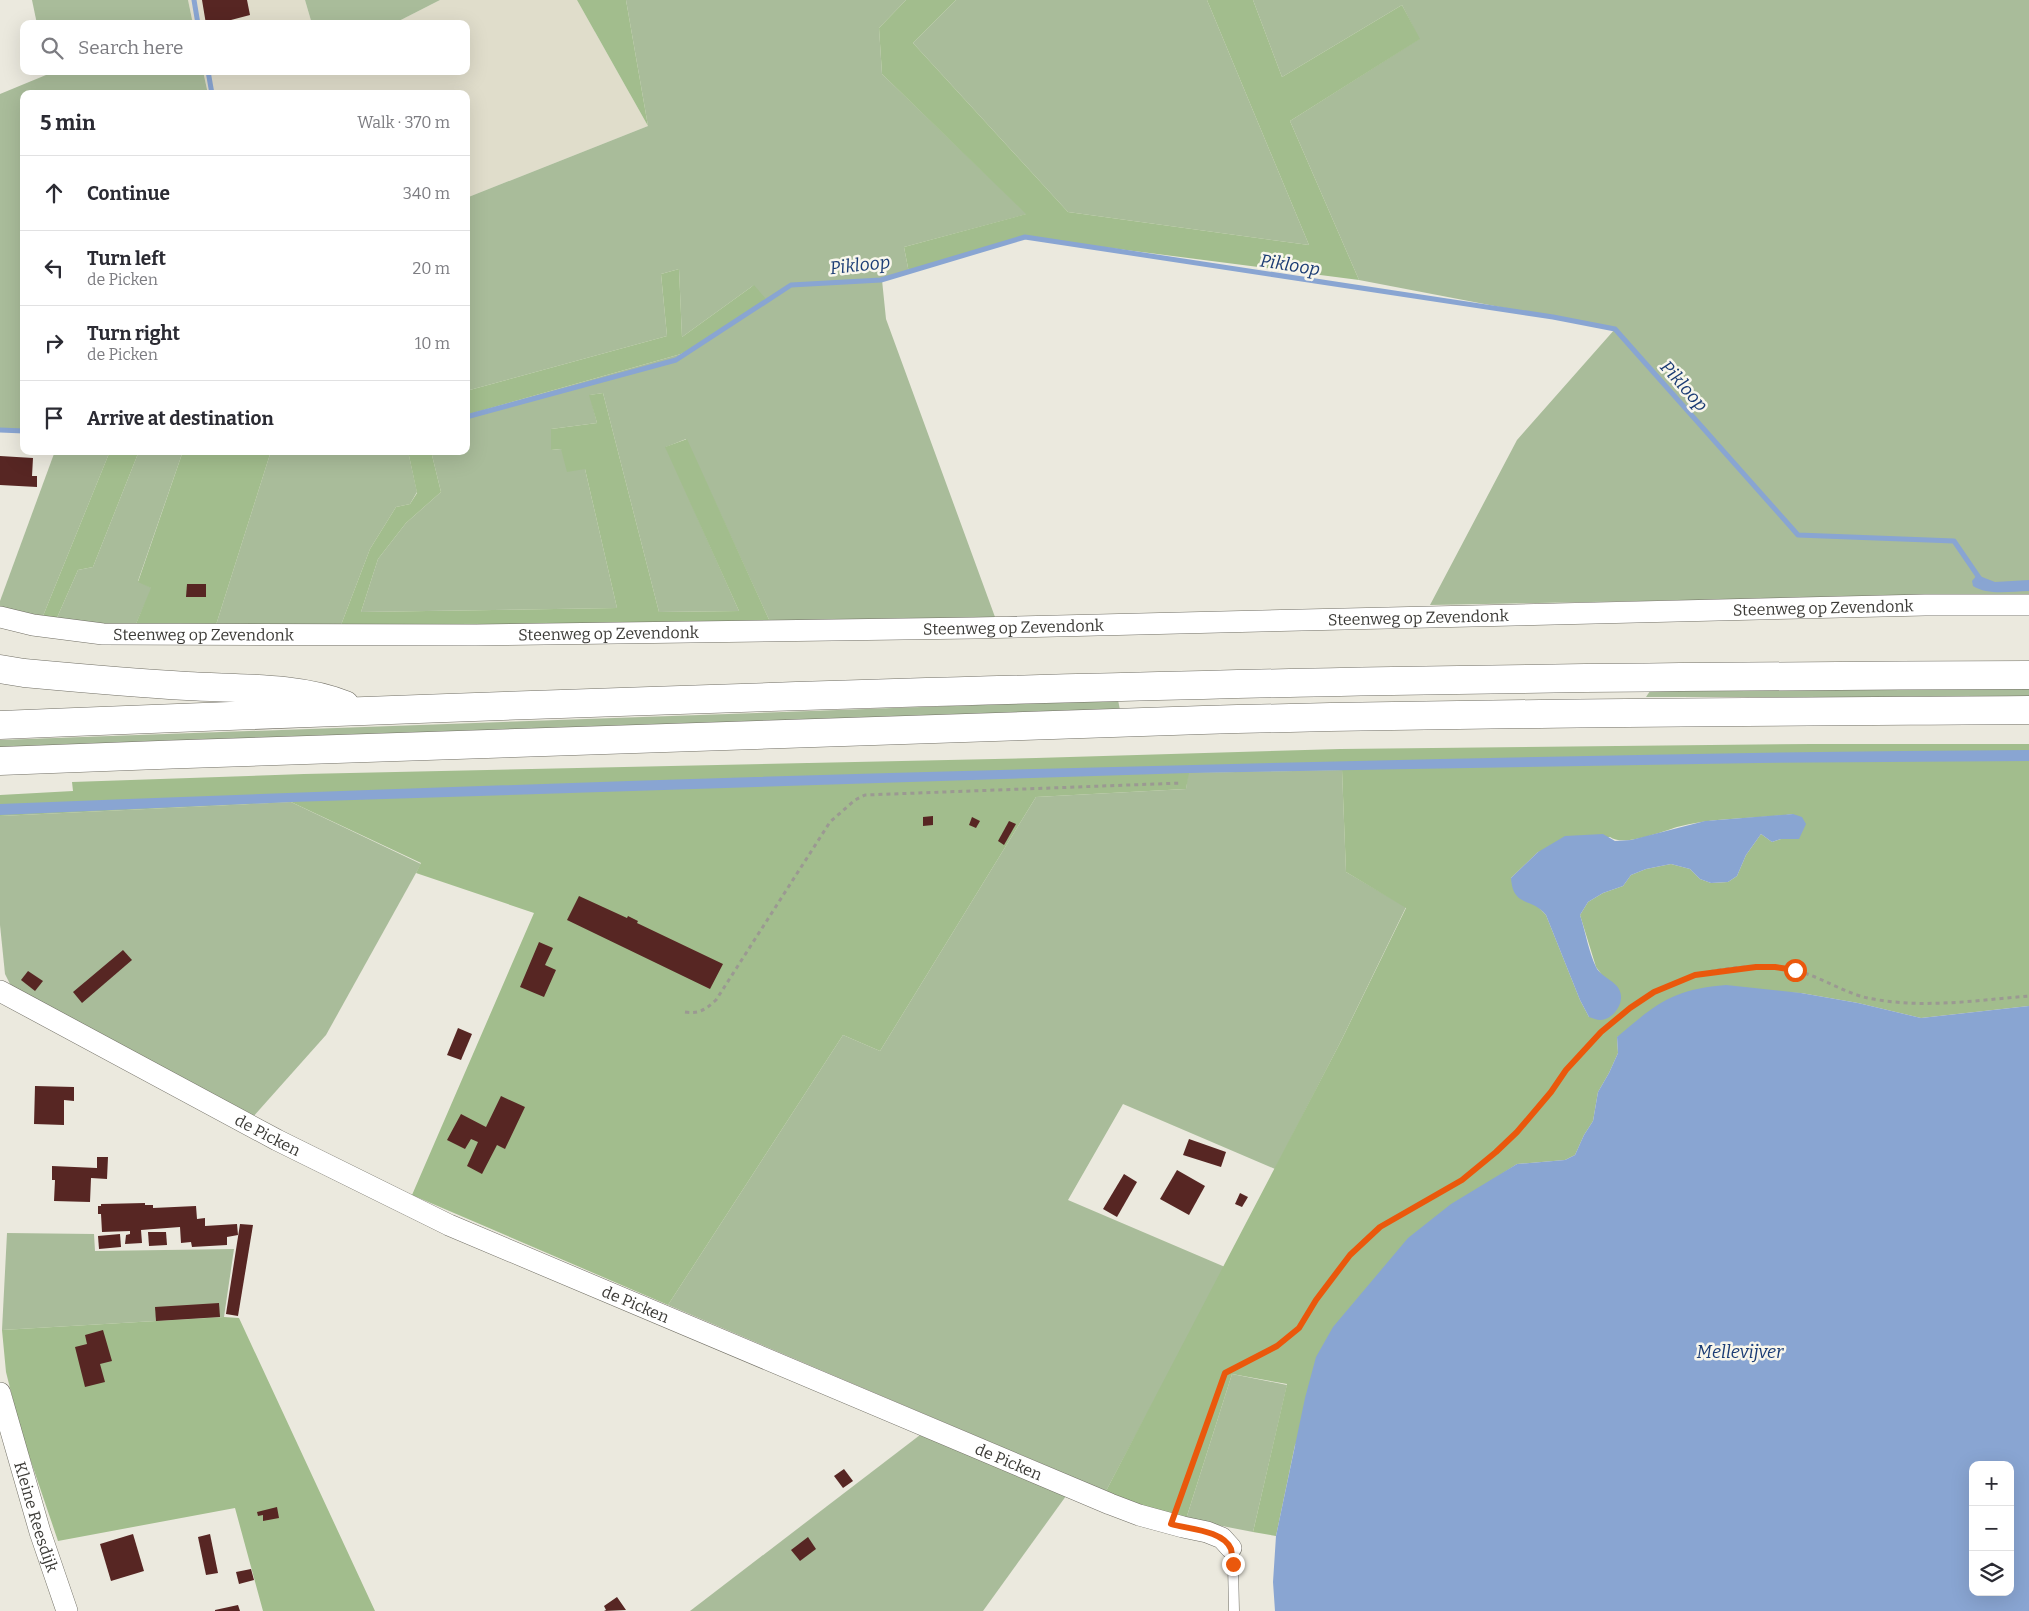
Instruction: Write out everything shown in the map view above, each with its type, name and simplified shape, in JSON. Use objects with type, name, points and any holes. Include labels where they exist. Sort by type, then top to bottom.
[{"type":"highway","points":[[0,669],[24,673],[167,685],[306,693],[331,699],[360,711]]},
{"type":"highway","points":[[0,725],[360,711],[1202,684],[1721,676],[2029,675]]},
{"type":"highway","points":[[0,761],[360,747],[1205,720],[1707,712],[2029,710]]},
{"type":"street","name":"Steenweg op Zevendonk","points":[[0,617],[33,625],[103,634],[476,634],[974,628],[1925,605],[2029,605]]},
{"type":"street","name":"de Picken","points":[[0,991],[276,1140],[449,1225],[1110,1504],[1139,1515],[1207,1532],[1222,1538],[1230,1548]]},
{"type":"street","name":"Kleine Reesdijk","points":[[0,1393],[40,1532],[66,1611]]},
{"type":"lane","name":"de Picken","points":[[1230,1548],[1233,1564],[1234,1611]]},
{"type":"path","points":[[685,1012],[696,1013],[706,1009],[716,1000],[830,822],[855,800],[865,795],[1182,783]]},
{"type":"path","points":[[1171,1524],[1225,1373],[1277,1346],[1299,1328],[1316,1300],[1350,1255],[1380,1227],[1462,1180],[1496,1152],[1517,1132],[1551,1092],[1566,1070],[1601,1032],[1630,1008],[1654,992],[1695,975],[1730,969],[1775,967],[1795,970],[1843,991],[1878,1000],[1922,1003],[2029,996]]},
{"type":"shaded area","points":[[188,0],[305,0],[311,20],[192,20]]},
{"type":"shaded area","points":[[440,0],[577,0],[648,126],[470,196],[470,90],[207,90],[204,75],[470,75],[470,20],[401,20]]},
{"type":"green space","points":[[32,0],[188,0],[192,20],[36,20]]},
{"type":"green space","points":[[305,0],[440,0],[401,20],[311,20]]},
{"type":"green space","points":[[577,0],[626,0],[648,126]]},
{"type":"green space","points":[[626,0],[906,0],[879,28],[882,74],[1027,214],[904,247],[909,273],[882,280],[886,319],[995,617],[771,624],[686,439],[666,447],[739,611],[659,612],[603,393],[590,395],[597,423],[551,429],[551,450],[561,449],[585,469],[617,608],[361,612],[378,559],[406,523],[441,492],[432,455],[470,455],[470,414],[681,354],[754,285],[682,337],[679,269],[661,274],[667,336],[470,390],[470,196],[648,126]]},
{"type":"green space","points":[[906,0],[956,0],[913,43],[1068,212],[1309,245],[1207,0],[1253,0],[1282,77],[1402,5],[1420,39],[1290,121],[1359,280],[1025,237],[909,273],[904,247],[1026,214],[882,74],[879,28]]},
{"type":"green space","points":[[956,0],[1207,0],[1309,245],[1068,212],[913,43]]},
{"type":"green space","points":[[1253,0],[2029,0],[2029,594],[1430,605],[1517,440],[1615,329],[1359,280],[1290,121],[1419,39],[1402,5],[1282,77]]},
{"type":"green space","points":[[46,75],[204,75],[207,90],[20,90],[20,431],[0,430],[0,94]]},
{"type":"green space","points":[[679,269],[682,337],[754,285],[766,299],[681,354],[470,414],[470,390],[667,336],[661,274]]},
{"type":"green space","points":[[603,393],[659,612],[739,611],[665,447],[687,439],[771,624],[341,625],[370,549],[396,507],[410,504],[417,493],[409,455],[432,455],[441,492],[406,523],[378,559],[361,612],[617,608],[585,469],[567,472],[561,449],[551,450],[551,429],[597,423],[589,395]]},
{"type":"green space","points":[[54,455],[108,455],[43,616],[0,610],[0,601]]},
{"type":"green space","points":[[108,455],[137,455],[93,567],[78,570],[56,620],[43,616]]},
{"type":"green space","points":[[137,455],[182,455],[138,581],[152,588],[135,626],[56,620],[78,570],[93,567]]},
{"type":"green space","points":[[182,455],[270,455],[216,625],[135,626],[151,588],[138,582]]},
{"type":"green space","points":[[270,455],[409,455],[417,492],[410,504],[396,507],[370,549],[341,625],[216,625]]},
{"type":"green space","points":[[2029,687],[2029,697],[1646,697],[1652,688]]},
{"type":"green space","points":[[1118,700],[1120,710],[0,749],[0,740]]},
{"type":"green space","points":[[1812,744],[2029,744],[2029,1006],[1921,1018],[1858,1003],[1801,993],[1772,992],[1617,1037],[1618,1053],[1598,1092],[1593,1121],[1575,1155],[1565,1160],[1517,1164],[1494,1179],[1295,1445],[1276,1536],[1253,1532],[1287,1384],[1232,1374],[1186,1519],[1136,1505],[1106,1491],[1340,1043],[1406,908],[1346,872],[1342,770],[1189,773],[1186,789],[1036,797],[880,1051],[843,1035],[668,1305],[412,1195],[534,913],[416,873],[421,863],[291,802],[0,816],[0,795],[73,791],[72,782],[304,774],[1036,758],[1340,749]],"holes":[[[1793,814],[1799,839],[1781,839],[1772,842],[1761,834],[1746,855],[1737,876],[1728,882],[1711,883],[1700,879],[1690,869],[1671,864],[1646,869],[1631,875],[1623,886],[1603,893],[1588,902],[1580,915],[1596,967],[1602,975],[1589,1017],[1580,1000],[1546,915],[1511,878],[1538,852],[1610,837],[1616,840],[1633,840],[1705,821]]]},
{"type":"green space","points":[[1342,770],[1346,872],[1406,907],[1340,1043],[1275,1169],[1123,1104],[1068,1200],[1225,1267],[1106,1491],[668,1305],[843,1035],[880,1051],[1036,797],[1186,789],[1188,773]]},
{"type":"green space","points":[[291,802],[421,864],[326,1035],[252,1118],[15,989],[10,984],[5,974],[0,925],[0,816]]},
{"type":"green space","points":[[7,1233],[94,1234],[95,1251],[234,1249],[224,1317],[2,1330]]},
{"type":"green space","points":[[224,1317],[239,1318],[375,1611],[263,1611],[235,1508],[58,1541],[21,1432],[6,1372],[2,1330]]},
{"type":"green space","points":[[1232,1374],[1287,1385],[1253,1532],[1186,1519]]},
{"type":"green space","points":[[920,1435],[1066,1496],[983,1611],[690,1611]]},
{"type":"water","points":[[1977,575],[1995,582],[2029,580],[2029,591],[1993,592],[1979,589],[1973,586],[1972,581]]},
{"type":"water","points":[[2029,750],[2029,761],[1758,763],[1189,773],[291,802],[0,815],[0,804],[1017,769],[1440,759]]},
{"type":"water","points":[[1793,814],[1802,817],[1806,824],[1799,839],[1781,839],[1772,842],[1761,834],[1746,855],[1737,876],[1728,882],[1711,883],[1700,879],[1690,869],[1671,864],[1646,869],[1631,875],[1623,886],[1603,893],[1588,902],[1580,915],[1591,955],[1596,967],[1618,987],[1621,996],[1618,1008],[1608,1018],[1599,1020],[1589,1017],[1580,1000],[1546,915],[1541,909],[1519,898],[1515,894],[1513,887],[1511,878],[1538,852],[1565,836],[1603,834],[1615,841],[1631,840],[1705,821]]},
{"type":"water","name":"Mellevijver","points":[[1726,985],[1801,993],[1858,1003],[1921,1018],[2029,1006],[2029,1611],[1275,1611],[1273,1582],[1276,1536],[1305,1398],[1316,1357],[1333,1327],[1408,1238],[1451,1204],[1517,1164],[1565,1160],[1575,1155],[1593,1121],[1598,1092],[1618,1053],[1617,1037],[1666,1000],[1692,990]]},
{"type":"building","points":[[202,0],[247,0],[250,15],[231,20],[205,20]]},
{"type":"building","points":[[0,456],[33,458],[32,476],[37,476],[37,487],[0,485]]},
{"type":"building","points":[[187,584],[206,584],[206,597],[186,597]]},
{"type":"building","points":[[933,816],[933,825],[923,826],[923,817]]},
{"type":"building","points":[[972,817],[980,821],[976,828],[969,825]]},
{"type":"building","points":[[1009,821],[1016,824],[1004,845],[998,841]]},
{"type":"building","points":[[579,896],[627,918],[628,916],[638,921],[637,923],[723,964],[710,989],[567,920]]},
{"type":"building","points":[[539,942],[553,948],[545,965],[556,970],[544,997],[520,987]]},
{"type":"building","points":[[123,950],[132,960],[82,1003],[73,992]]},
{"type":"building","points":[[28,971],[43,981],[35,991],[21,980]]},
{"type":"building","points":[[458,1028],[472,1034],[461,1060],[447,1055]]},
{"type":"building","points":[[35,1086],[74,1087],[74,1101],[64,1100],[64,1125],[34,1124]]},
{"type":"building","points":[[501,1096],[525,1107],[505,1149],[497,1145],[482,1174],[467,1166],[478,1142],[471,1139],[465,1149],[447,1140],[461,1114],[486,1127]]},
{"type":"building","points":[[1189,1139],[1226,1152],[1221,1167],[1183,1155]]},
{"type":"building","points":[[97,1157],[108,1157],[107,1179],[91,1178],[90,1202],[54,1201],[55,1180],[52,1180],[52,1166],[97,1168]]},
{"type":"building","points":[[1177,1170],[1205,1186],[1189,1215],[1160,1199]]},
{"type":"building","points":[[1124,1174],[1137,1182],[1117,1217],[1103,1209]]},
{"type":"building","points":[[1240,1193],[1248,1197],[1242,1207],[1235,1204]]},
{"type":"building","points":[[145,1203],[145,1205],[153,1205],[153,1208],[196,1206],[197,1219],[205,1218],[205,1226],[237,1224],[238,1235],[227,1237],[227,1245],[192,1247],[191,1242],[181,1243],[180,1227],[141,1230],[142,1243],[125,1244],[126,1235],[130,1234],[130,1231],[102,1232],[101,1214],[98,1214],[98,1206],[101,1206],[101,1204]]},
{"type":"building","points":[[240,1224],[253,1225],[238,1316],[226,1314]]},
{"type":"building","points":[[148,1232],[166,1232],[167,1245],[149,1246]]},
{"type":"building","points":[[120,1234],[121,1247],[99,1249],[98,1236]]},
{"type":"building","points":[[219,1303],[220,1317],[156,1321],[155,1307]]},
{"type":"building","points":[[103,1330],[112,1361],[100,1364],[105,1382],[85,1387],[75,1347],[87,1344],[85,1335]]},
{"type":"building","points":[[844,1469],[853,1481],[843,1488],[834,1476]]},
{"type":"building","points":[[277,1507],[279,1518],[263,1521],[263,1515],[258,1516],[257,1512]]},
{"type":"building","points":[[133,1534],[144,1571],[111,1581],[100,1544]]},
{"type":"building","points":[[210,1534],[218,1573],[206,1575],[198,1537]]},
{"type":"building","points":[[808,1537],[816,1549],[800,1561],[791,1550]]},
{"type":"building","points":[[251,1569],[254,1580],[239,1584],[236,1572]]},
{"type":"building","points":[[617,1597],[626,1610],[604,1611],[606,1610],[604,1606]]},
{"type":"building","points":[[238,1605],[240,1611],[215,1611],[215,1610]]},
{"type":"waterway","points":[[194,0],[197,20]]},
{"type":"waterway","points":[[209,75],[211,90]]},
{"type":"waterway","name":"Pikloop","points":[[470,416],[676,360],[791,285],[881,280],[1025,237],[1553,317],[1615,329],[1798,535],[1954,541],[1980,579]]},
{"type":"waterway","name":"Pikloop","points":[[0,430],[20,431]]},
{"type":"route","points":[[1233,1564],[1230,1548],[1222,1538],[1207,1532],[1171,1524],[1225,1373],[1277,1346],[1299,1328],[1316,1300],[1350,1255],[1380,1227],[1462,1180],[1496,1152],[1517,1132],[1551,1092],[1566,1070],[1601,1032],[1630,1008],[1654,992],[1695,975],[1756,967],[1795,970]]}]
